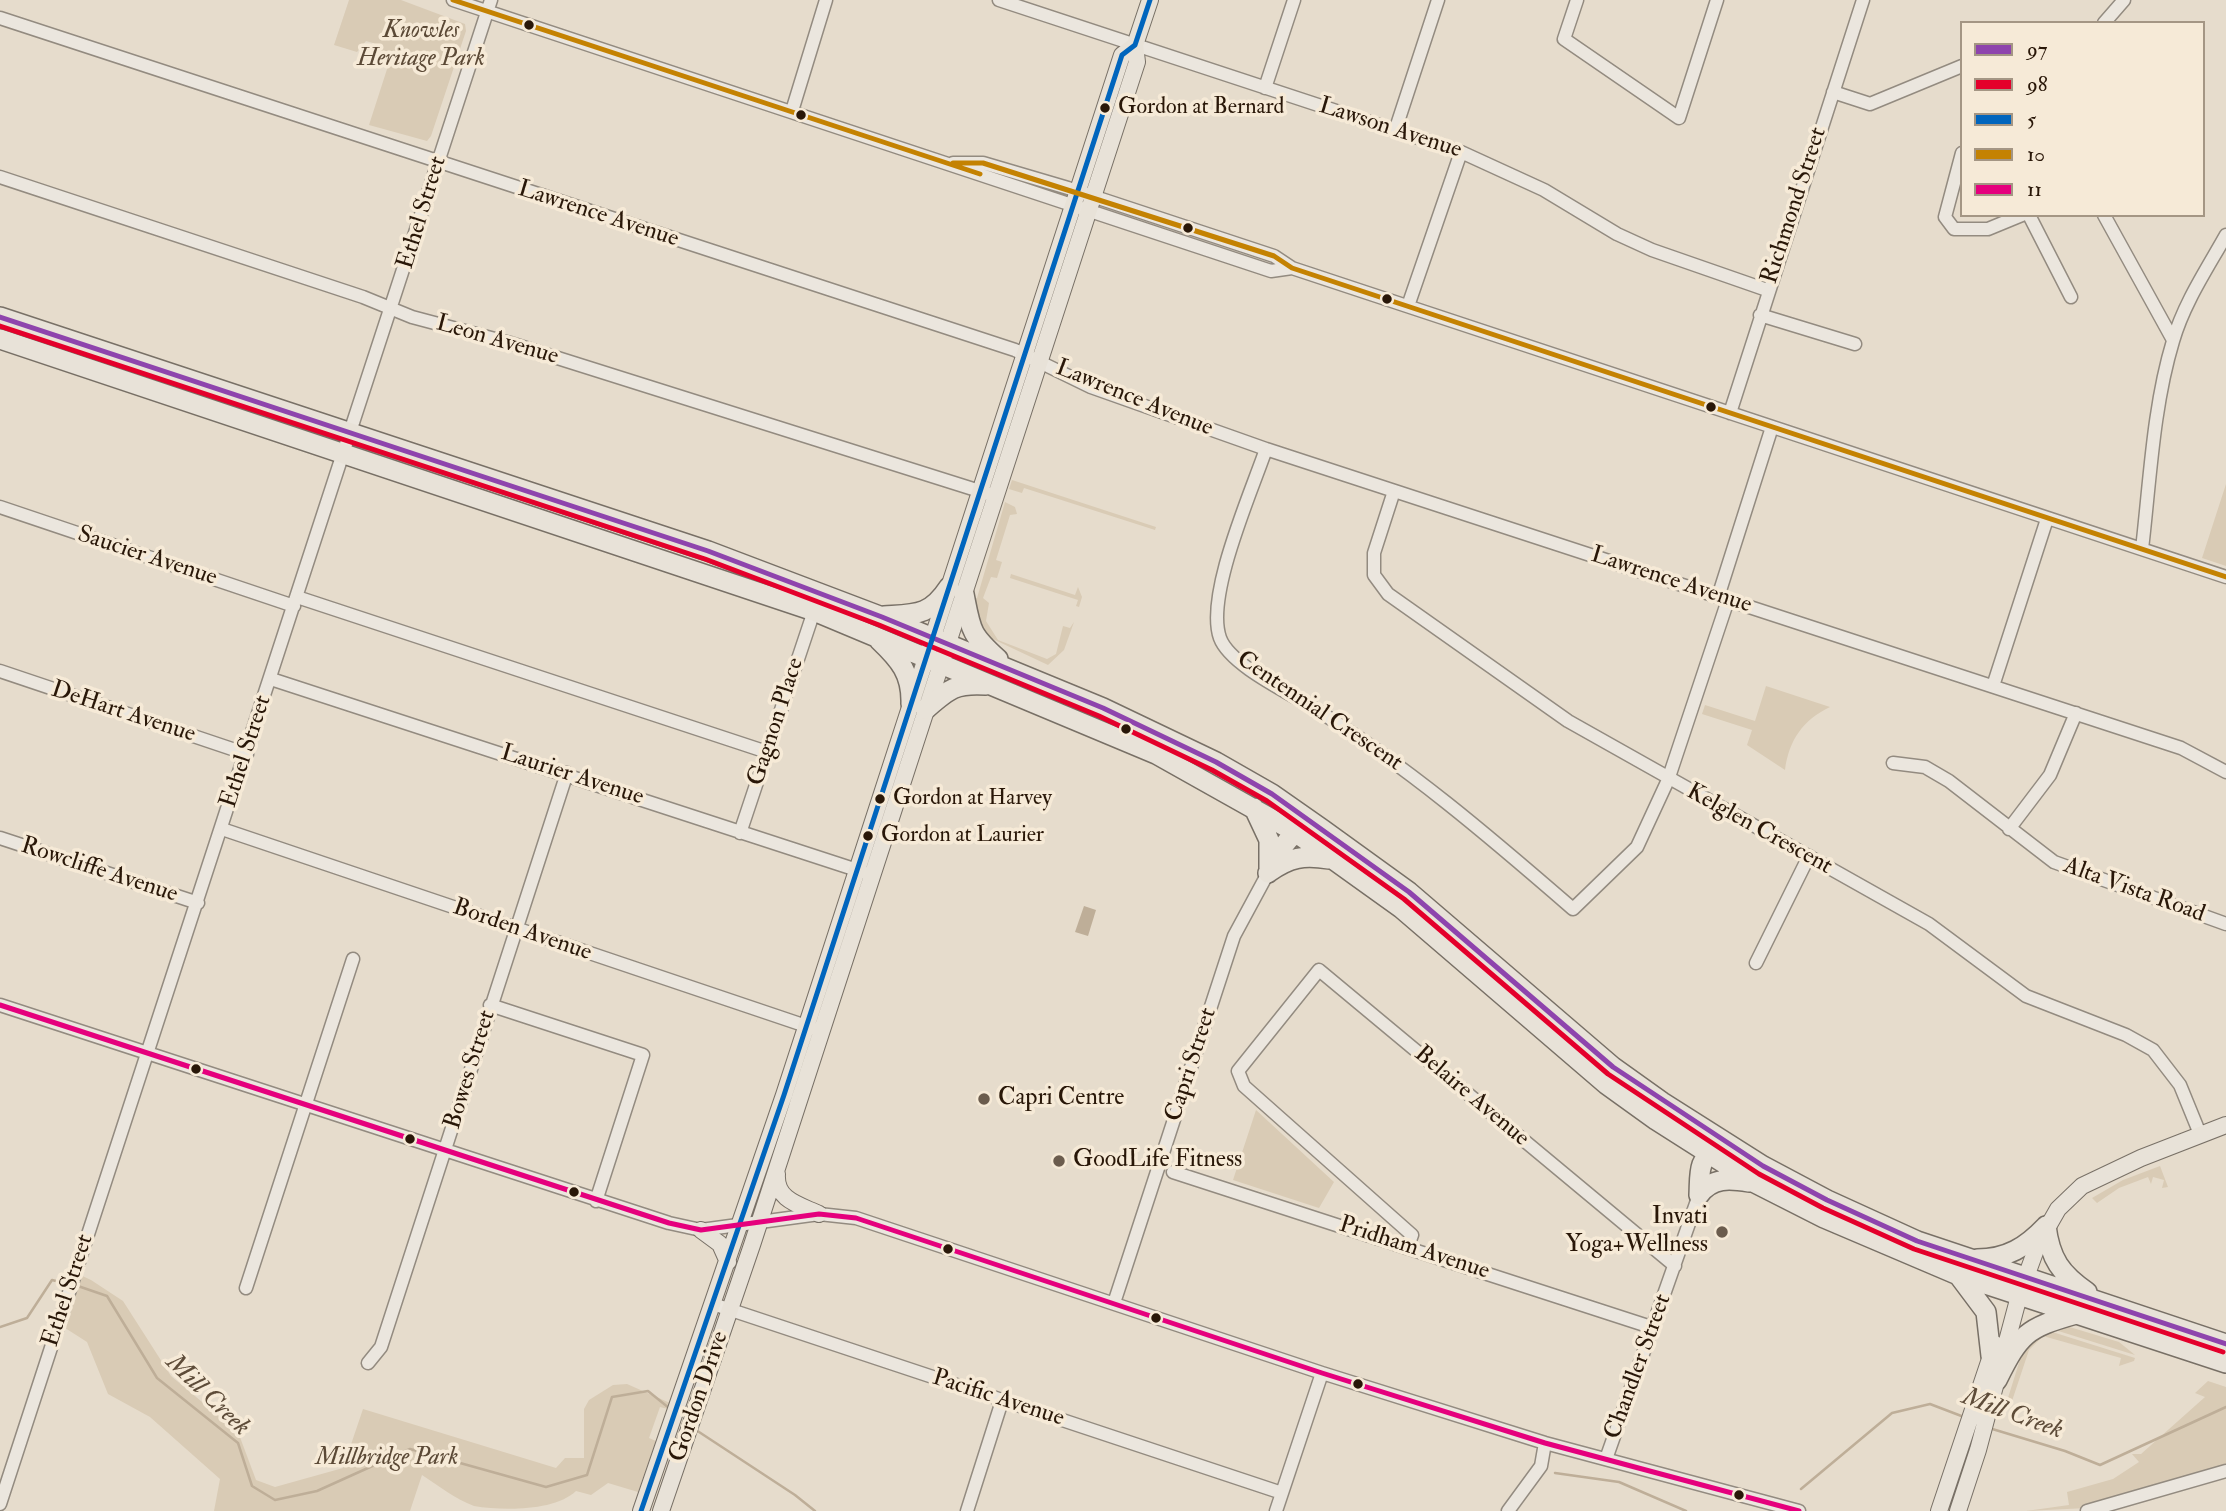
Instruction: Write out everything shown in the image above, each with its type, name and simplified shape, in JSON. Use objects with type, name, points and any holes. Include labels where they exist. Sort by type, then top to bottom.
[{"type":"highway","points":[[0,317],[708,551],[1005,677],[1156,754],[1295,832],[1401,908],[1577,1061],[1656,1120],[1755,1182],[1824,1218],[1961,1267],[2022,1287],[2106,1304],[2226,1344]]},
{"type":"highway","points":[[0,339],[814,611],[878,625],[926,612],[956,590],[970,629],[1005,677]]},
{"type":"highway","points":[[878,625],[906,671],[918,707],[952,687],[1005,677],[1103,708],[1216,762],[1272,794],[1437,915],[1613,1067],[1733,1147],[1827,1200],[1961,1267],[1986,1312],[1991,1356]]},
{"type":"highway","points":[[1254,808],[1269,840],[1268,873]]},
{"type":"highway","points":[[1268,873],[1295,832],[1306,828],[1322,829]]},
{"type":"highway","points":[[1268,873],[1289,859],[1304,855],[1334,859]]},
{"type":"highway","points":[[1707,1153],[1733,1147]]},
{"type":"highway","points":[[1699,1195],[1700,1171],[1707,1153]]},
{"type":"highway","points":[[1699,1195],[1704,1188],[1721,1180],[1755,1182]]},
{"type":"highway","points":[[1961,1267],[2013,1253],[2031,1241],[2046,1226]]},
{"type":"highway","points":[[2046,1226],[2054,1263],[2067,1278],[2106,1304]]},
{"type":"highway","points":[[2022,1287],[2076,1314],[2226,1363]]},
{"type":"highway","points":[[1997,1380],[2020,1338],[2042,1324],[2076,1314]]},
{"type":"main road","name":"Gordon Drive","points":[[643,1507],[740,1227],[805,1025],[864,872],[956,590],[980,492],[1032,358],[1084,200],[1122,55],[1135,45],[1150,0]]},
{"type":"main road","name":"Gordon Drive","points":[[956,590],[997,496],[1032,358]]},
{"type":"main road","name":"Gordon Drive","points":[[664,1510],[822,1031],[864,872]]},
{"type":"main road","points":[[1940,1511],[1962,1443],[1997,1380],[2022,1287],[2046,1226],[2058,1209],[2082,1186],[2226,1125]]},
{"type":"main road","points":[[778,1166],[777,1184],[785,1197],[819,1214]]},
{"type":"main road","points":[[701,1230],[720,1244],[728,1262]]},
{"type":"main road","points":[[1958,1511],[1978,1450],[1991,1356],[2007,1311],[2022,1287]]},
{"type":"street","points":[[453,0],[489,6],[792,111],[953,163],[983,163],[1271,271],[1292,268],[2226,577]]},
{"type":"street","points":[[792,111],[826,0]]},
{"type":"street","name":"Lawson Avenue","points":[[999,0],[1461,152],[1544,190],[1617,234],[1652,250],[1767,290]]},
{"type":"street","points":[[1265,88],[1294,0]]},
{"type":"street","points":[[1395,131],[1438,0]]},
{"type":"street","points":[[1577,0],[1564,38],[1679,118],[1717,0]]},
{"type":"street","name":"Richmond Street","points":[[1730,413],[1767,290],[1863,0]]},
{"type":"street","points":[[2106,21],[2124,0]]},
{"type":"street","name":"Ethel Street","points":[[0,1504],[5,1471],[58,1325],[198,903],[342,452],[392,310],[489,6]]},
{"type":"street","name":"Lawrence Avenue","points":[[0,18],[1032,358],[1091,387],[1266,449],[2181,748],[2226,772]]},
{"type":"street","points":[[1833,92],[1870,104],[1960,67]]},
{"type":"street","points":[[1408,306],[1461,152]]},
{"type":"street","points":[[1960,161],[1945,217],[1954,229],[1988,229],[2017,217]]},
{"type":"street","name":"Leon Avenue","points":[[0,177],[363,297],[392,310],[510,343],[997,496]]},
{"type":"street","points":[[2030,217],[2071,297]]},
{"type":"street","points":[[2105,217],[2173,340]]},
{"type":"street","points":[[2142,549],[2163,386],[2173,340],[2193,292],[2226,235]]},
{"type":"street","points":[[1760,315],[1854,344]]},
{"type":"street","points":[[1668,780],[1772,427]]},
{"type":"street","name":"Centennial Crescent","points":[[1266,449],[1220,584],[1216,611],[1220,639],[1241,663],[1346,728],[1453,805],[1573,909],[1637,847],[1668,780]]},
{"type":"street","name":"Kelglen Crescent","points":[[1394,491],[1374,553],[1374,575],[1388,594],[1568,721],[1668,780],[1929,924],[2026,996],[2126,1035],[2153,1050],[2180,1085],[2200,1134]]},
{"type":"street","name":"Saucier Avenue","points":[[0,508],[767,752]]},
{"type":"street","points":[[1993,686],[2047,519]]},
{"type":"street","name":"Gagnon Place","points":[[740,833],[814,611]]},
{"type":"street","name":"DeHart Avenue","points":[[0,671],[247,754]]},
{"type":"street","name":"Laurier Avenue","points":[[271,679],[567,773],[740,833],[864,872]]},
{"type":"street","points":[[2009,829],[2050,775],[2076,713]]},
{"type":"street","name":"Alta Vista Road","points":[[1893,763],[1924,767],[1950,781],[2054,862],[2226,924]]},
{"type":"street","name":"Bowes Street","points":[[368,1363],[382,1347],[446,1152],[490,1004],[567,773]]},
{"type":"street","name":"Borden Avenue","points":[[222,829],[515,930],[822,1031]]},
{"type":"street","name":"Rowcliffe Avenue","points":[[0,838],[198,903]]},
{"type":"street","points":[[1756,963],[1809,856]]},
{"type":"street","name":"Capri Street","points":[[1114,1303],[1234,936],[1268,873]]},
{"type":"street","points":[[246,1288],[353,959]]},
{"type":"street","name":"Belaire Avenue","points":[[1408,1247],[1412,1235],[1244,1086],[1238,1071],[1319,971],[1675,1266]]},
{"type":"street","points":[[490,1004],[643,1055],[596,1201]]},
{"type":"street","points":[[0,1005],[596,1201],[701,1230],[740,1227],[819,1214],[856,1218],[1322,1373],[1545,1443],[1799,1511]]},
{"type":"street","name":"Pridham Avenue","points":[[1173,1172],[1654,1328]]},
{"type":"street","name":"Chandler Street","points":[[1606,1459],[1699,1195]]},
{"type":"street","name":"Pacific Avenue","points":[[713,1304],[1282,1493]]},
{"type":"street","points":[[1276,1511],[1322,1373]]},
{"type":"street","points":[[967,1511],[1002,1401]]},
{"type":"street","points":[[1508,1511],[1541,1466],[1545,1443]]},
{"type":"street","points":[[2087,1511],[2226,1471]]},
{"type":"street","points":[[643,1507],[664,1510]]},
{"type":"green space","name":"Knowles Heritage Park","points":[[349,0],[401,0],[465,24],[466,31],[427,141],[369,125],[389,63],[376,59],[373,43],[366,41],[357,52],[334,45]]},
{"type":"green space","points":[[1012,480],[1156,527],[1155,530],[1024,488],[1022,493],[1009,489]]},
{"type":"green space","points":[[2226,484],[2226,566],[2202,558]]},
{"type":"green space","points":[[1005,502],[1015,507],[1017,514],[1010,515],[996,560],[1002,562],[997,578],[991,577],[983,598],[989,603],[986,621],[998,640],[1047,659],[1056,654],[1063,626],[1070,628],[1074,622],[1064,650],[1048,665],[980,633],[974,598],[977,598]]},
{"type":"green space","points":[[1011,574],[1075,595],[1078,587],[1082,597],[1079,607],[1076,606],[1078,600],[1010,578]]},
{"type":"green space","points":[[1766,686],[1830,707],[1812,718],[1799,732],[1790,749],[1785,770],[1747,745],[1752,730],[1702,714],[1705,705],[1755,721]]},
{"type":"green space","points":[[1256,1110],[1334,1182],[1319,1208],[1233,1180]]},
{"type":"green space","points":[[2160,1166],[2168,1187],[2162,1188],[2164,1180],[2153,1177],[2151,1184],[2148,1177],[2119,1188],[2097,1203],[2092,1198],[2123,1180]]},
{"type":"green space","name":"Millbridge Park","points":[[78,1274],[123,1301],[171,1376],[238,1432],[256,1480],[275,1487],[343,1468],[363,1409],[556,1468],[565,1458],[584,1458],[584,1409],[589,1400],[613,1385],[627,1384],[670,1403],[668,1409],[660,1407],[649,1438],[656,1441],[638,1492],[608,1483],[591,1495],[576,1491],[567,1498],[542,1506],[486,1508],[460,1500],[422,1475],[410,1511],[214,1511],[220,1479],[150,1417],[108,1394],[87,1342],[62,1326]]},
{"type":"green space","points":[[2063,1325],[2119,1342],[2135,1355],[2052,1329]]},
{"type":"green space","points":[[2046,1330],[2135,1358],[2134,1361],[2119,1366],[2121,1358],[2043,1336],[2029,1350],[2011,1404],[2007,1401],[2023,1350]]},
{"type":"green space","points":[[2208,1381],[2226,1387],[2226,1464],[2210,1469],[2205,1474],[2087,1508],[2026,1511],[2069,1505],[2067,1492],[2113,1479],[2139,1462],[2132,1454],[2141,1454],[2205,1397],[2195,1393]]},
{"type":"shaded area","points":[[1084,906],[1096,910],[1088,936],[1075,932]]},
{"type":"waterway","name":"Mill Creek","points":[[0,1327],[27,1318],[52,1280],[68,1284]]},
{"type":"waterway","name":"Mill Creek","points":[[75,1285],[107,1296],[157,1378],[238,1443],[252,1486],[275,1500],[317,1491],[410,1449],[546,1487],[587,1475],[612,1397],[648,1391],[669,1408]]},
{"type":"waterway","name":"Mill Creek","points":[[1801,1489],[1892,1413],[1930,1404],[1964,1417]]},
{"type":"waterway","name":"Mill Creek","points":[[1989,1428],[2065,1451],[2100,1465],[2226,1407]]},
{"type":"waterway","name":"Mill Creek","points":[[696,1430],[815,1511]]},
{"type":"waterway","name":"Mill Creek","points":[[1555,1473],[1619,1482],[1686,1511]]},
{"type":"transit line","name":"10","points":[[453,0],[980,174]]},
{"type":"transit line","name":"5","points":[[641,1511],[784,1095],[1122,55],[1135,45],[1150,0]]},
{"type":"transit line","name":"10","points":[[953,163],[983,163],[1274,256],[1292,268],[2226,577]]},
{"type":"transit line","name":"97","points":[[0,317],[708,551],[882,617],[1103,708],[1216,762],[1272,794],[1409,892],[1613,1067],[1763,1166],[1827,1200],[1917,1241],[2226,1344]]},
{"type":"transit line","name":"98","points":[[0,326],[705,559],[879,625],[1099,716],[1212,770],[1267,801],[1404,899],[1608,1074],[1759,1174],[1823,1208],[1914,1249],[2223,1352]]},
{"type":"transit line","name":"11","points":[[0,1005],[669,1223],[701,1230],[819,1214],[856,1218],[1322,1373],[1545,1443],[1799,1511]]},
{"type":"place","name":"Gordon at Bernard","points":[[1105,108]]},
{"type":"place","name":"Gordon at Harvey","points":[[880,799]]},
{"type":"place","name":"Gordon at Laurier","points":[[868,836]]},
{"type":"place","name":"Capri Centre","points":[[984,1099]]},
{"type":"place","name":"GoodLife Fitness","points":[[1059,1161]]},
{"type":"place","name":"Invati Yoga+Wellness","points":[[1722,1232]]}]
